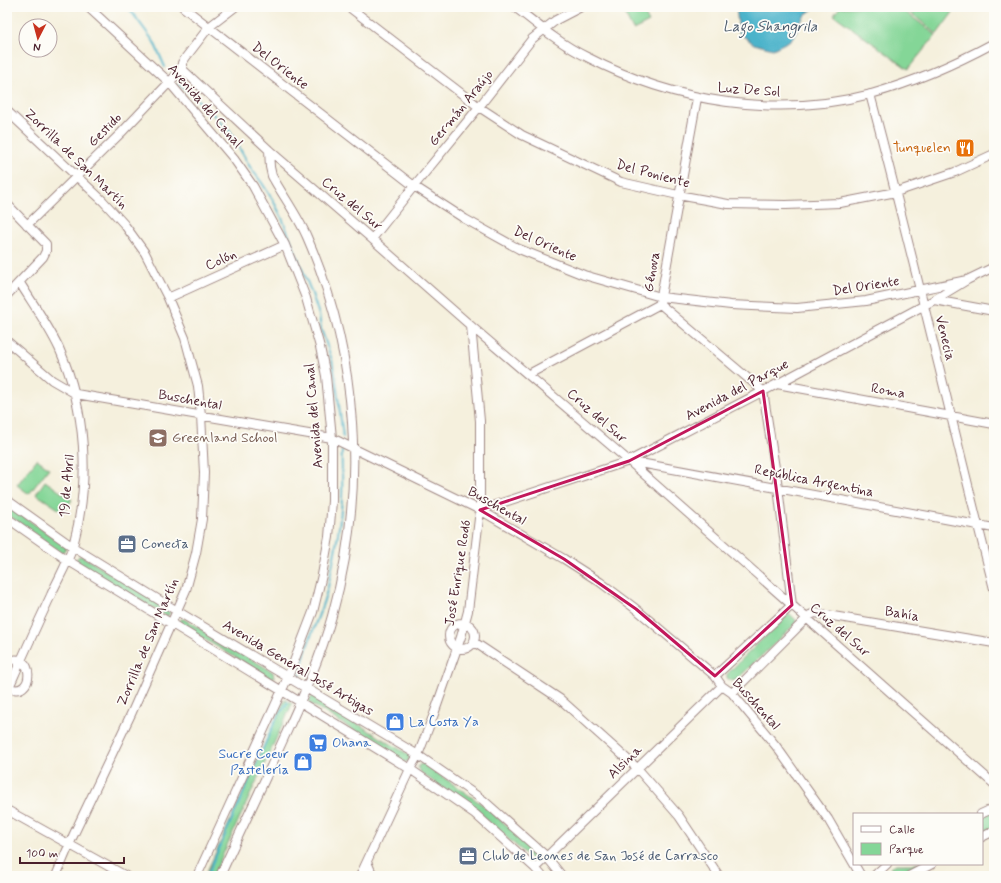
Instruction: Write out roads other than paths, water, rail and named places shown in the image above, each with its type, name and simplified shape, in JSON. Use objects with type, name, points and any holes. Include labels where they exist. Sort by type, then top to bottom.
[{"type":"street","name":"Avenida del Canal","points":[[88,7],[169,82],[234,159],[253,186],[285,245],[306,298],[320,347],[326,376],[332,438],[332,501],[329,537],[313,612],[283,690],[197,876]]},
{"type":"street","name":"Del Oriente","points":[[183,7],[414,186],[465,219],[519,249],[584,275],[660,301],[797,308],[866,301],[967,280]]},
{"type":"street","name":"Gestido","points":[[28,225],[182,69],[182,63],[209,27],[235,7]]},
{"type":"street","name":"Del Poniente","points":[[349,7],[479,107],[522,136],[620,182],[728,204],[786,205],[840,203],[896,192],[955,172],[994,154]]},
{"type":"street","name":"Luz De Sol","points":[[515,7],[543,30],[580,53],[608,67],[666,89],[697,98],[739,104],[786,106],[838,101],[870,94],[941,69],[994,43]]},
{"type":"street","name":"Germán Araújo","points":[[372,239],[532,39],[543,30],[581,7]]},
{"type":"street","name":"Cruz del Sur","points":[[182,69],[269,150],[629,461],[994,784]]},
{"type":"street","name":"Venecia","points":[[870,94],[896,192],[994,589]]},
{"type":"street","name":"Génova","points":[[529,374],[660,301],[678,195],[697,98]]},
{"type":"street","name":"Zorrilla de San Martín","points":[[7,111],[103,201],[124,224],[145,253],[186,338],[198,386],[201,415],[204,473],[202,519],[196,553],[186,590],[172,624],[56,876]]},
{"type":"street","points":[[220,876],[307,688],[332,618],[342,578],[348,542],[354,449],[348,382],[341,344],[328,294],[306,234],[272,176],[269,150]]},
{"type":"street","points":[[7,204],[46,244],[44,257],[7,295]]},
{"type":"street","name":"Colón","points":[[168,298],[285,245]]},
{"type":"street","name":"Avenida del Parque","points":[[480,510],[629,461],[777,384],[934,300],[967,280],[994,267]]},
{"type":"street","name":"19 de Abril","points":[[8,689],[73,547],[81,506],[84,456],[76,394],[59,348],[20,283]]},
{"type":"street","points":[[934,300],[994,311]]},
{"type":"street","points":[[660,301],[763,391],[778,487],[792,605],[715,676]]},
{"type":"street","name":"José Enrique Rodó","points":[[360,876],[410,768],[418,755],[457,648],[468,611],[480,510],[480,422],[472,326]]},
{"type":"street","name":"Buschental","points":[[7,342],[52,380],[76,394],[332,438],[480,510],[600,582],[636,609],[715,676],[722,686],[732,693],[776,746],[828,819],[853,862]]},
{"type":"street","name":"Roma","points":[[777,384],[994,424]]},
{"type":"street","name":"República Argentina","points":[[629,461],[778,487],[994,528]]},
{"type":"street","name":"Avenida General José Artigas","points":[[7,500],[73,547],[418,755],[483,800],[546,856],[562,876]]},
{"type":"street","name":"Avenida General José Artigas","points":[[7,518],[67,560],[410,768],[475,814],[542,876]]},
{"type":"street","name":"Bahía","points":[[807,618],[810,615],[823,614],[994,643]]},
{"type":"street","points":[[732,693],[807,618]]},
{"type":"street","points":[[465,623],[473,628],[475,633],[474,642],[467,648],[457,648],[450,642],[450,632],[455,625],[465,623]]},
{"type":"street","points":[[474,642],[560,699],[637,768],[679,816],[719,876]]},
{"type":"street","points":[[7,662],[15,660],[20,661],[27,667],[29,676],[28,681],[22,688],[8,689]]},
{"type":"street","name":"Alsina","points":[[535,868],[722,686]]},
{"type":"street","points":[[983,813],[994,808]]},
{"type":"street","points":[[7,810],[126,876]]},
{"type":"street","points":[[983,837],[994,831]]},
{"type":"street","points":[[367,862],[373,876]]},
{"type":"street","name":"Buschental","points":[[855,865],[861,876]]},
{"type":"street","points":[[874,876],[886,865]]},
{"type":"street","points":[[909,876],[930,865]]},
{"type":"water","name":"Lago Shangrila","points":[[736,7],[816,7],[806,14],[799,24],[795,35],[789,41],[773,49],[754,44],[739,33]]},
{"type":"waterway","points":[[128,7],[154,42],[165,67]]},
{"type":"waterway","points":[[178,83],[209,110],[231,133],[250,167],[274,202],[282,218],[312,294],[319,315],[321,329],[332,360],[343,437]]},
{"type":"waterway","points":[[300,677],[305,654],[325,598],[335,554],[341,507],[342,451]]},
{"type":"waterway","points":[[207,876],[275,721],[288,702]]},
{"type":"place","name":"Tunquelen","points":[[965,148]]},
{"type":"place","name":"Greenland School","points":[[158,438]]},
{"type":"place","name":"Conecta","points":[[127,544]]},
{"type":"place","name":"La Costa Ya","points":[[395,722]]},
{"type":"place","name":"Ohana","points":[[318,743]]},
{"type":"place","name":"Sucre Coeur Pastelería","points":[[303,762]]},
{"type":"place","name":"Club de Leones de San José de Carrasco","points":[[468,856]]}]
